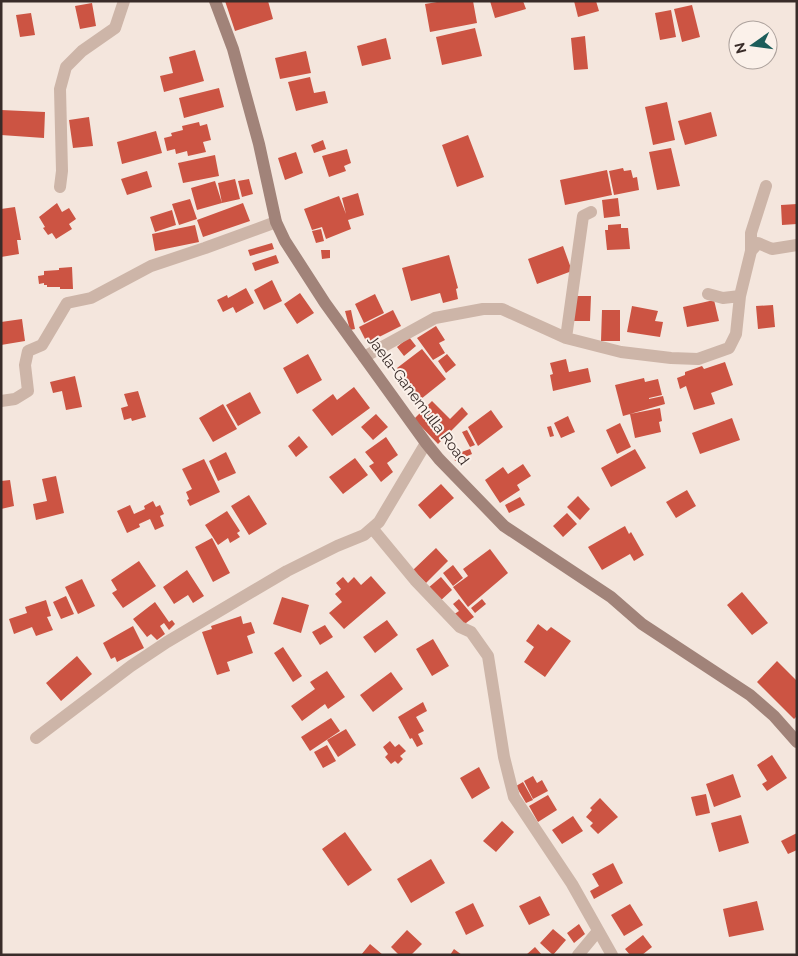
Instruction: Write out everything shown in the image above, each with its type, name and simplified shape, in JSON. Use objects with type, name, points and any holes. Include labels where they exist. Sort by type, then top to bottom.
[{"type":"main road","name":"Jaela-Ganemulla Road","points":[[215,1],[233,48],[259,144],[276,222],[299,265],[426,443],[504,526],[611,597],[642,624],[750,695],[774,716],[797,742]]},
{"type":"street","points":[[60,188],[62,171],[60,88],[66,67],[82,51],[115,28],[124,1]]},
{"type":"street","points":[[364,357],[435,318],[483,309],[502,309],[566,338],[620,352],[671,358],[698,358],[729,348],[736,334],[740,296],[751,251],[751,233],[766,186]]},
{"type":"street","points":[[566,338],[583,216],[592,212]]},
{"type":"street","points":[[1,401],[15,399],[28,392],[25,365],[28,351],[42,345],[67,303],[91,298],[151,266],[276,222]]},
{"type":"street","points":[[751,251],[758,243],[772,250],[797,245]]},
{"type":"street","points":[[708,294],[723,298],[740,296]]},
{"type":"street","points":[[36,738],[131,666],[167,642],[287,571],[364,535],[379,522],[426,443]]},
{"type":"street","points":[[372,528],[415,580],[460,627],[471,632],[488,656],[504,756],[514,797],[572,884],[612,955]]},
{"type":"street","points":[[578,955],[598,931]]},
{"type":"building","points":[[225,1],[268,1],[273,19],[235,31]]},
{"type":"building","points":[[443,1],[473,1],[477,23],[430,32],[425,4]]},
{"type":"building","points":[[490,1],[523,1],[526,9],[495,18]]},
{"type":"building","points":[[574,1],[596,1],[599,11],[578,17]]},
{"type":"building","points":[[92,3],[96,26],[80,29],[75,6]]},
{"type":"building","points":[[692,5],[700,37],[682,42],[674,9]]},
{"type":"building","points":[[671,10],[676,37],[660,40],[655,13]]},
{"type":"building","points":[[31,13],[35,35],[20,37],[16,15]]},
{"type":"building","points":[[475,28],[482,56],[442,65],[436,37]]},
{"type":"building","points":[[585,36],[588,69],[574,70],[571,38]]},
{"type":"building","points":[[386,38],[391,59],[362,66],[357,46]]},
{"type":"building","points":[[195,50],[204,81],[164,92],[160,76],[173,73],[169,57]]},
{"type":"building","points":[[306,51],[311,73],[280,79],[275,58]]},
{"type":"building","points":[[310,77],[314,93],[325,91],[328,103],[296,111],[288,82]]},
{"type":"building","points":[[219,88],[224,107],[184,118],[179,98]]},
{"type":"building","points":[[667,102],[675,140],[653,145],[645,107]]},
{"type":"building","points":[[1,110],[45,112],[44,138],[1,135]]},
{"type":"building","points":[[711,112],[717,136],[685,145],[678,121]]},
{"type":"building","points":[[89,117],[93,146],[73,148],[69,120]]},
{"type":"building","points":[[199,122],[200,126],[207,124],[211,140],[203,142],[206,152],[188,156],[187,151],[176,154],[175,149],[167,151],[164,138],[172,136],[171,133],[183,130],[182,126]]},
{"type":"building","points":[[156,131],[162,153],[122,164],[117,142]]},
{"type":"building","points":[[468,135],[484,177],[457,187],[442,145]]},
{"type":"building","points":[[323,140],[326,149],[314,153],[311,145]]},
{"type":"building","points":[[671,148],[680,186],[657,190],[649,152]]},
{"type":"building","points":[[347,149],[351,163],[344,166],[346,171],[329,177],[322,156]]},
{"type":"building","points":[[296,152],[303,173],[285,180],[278,158]]},
{"type":"building","points":[[215,155],[219,176],[183,183],[178,163]]},
{"type":"building","points":[[623,168],[624,171],[631,170],[633,178],[637,177],[639,190],[614,195],[609,171]]},
{"type":"building","points":[[607,170],[612,195],[565,205],[560,180]]},
{"type":"building","points":[[147,171],[152,187],[127,195],[121,179]]},
{"type":"building","points":[[235,179],[240,199],[222,203],[218,183]]},
{"type":"building","points":[[249,179],[253,194],[242,197],[238,181]]},
{"type":"building","points":[[215,181],[222,203],[197,210],[191,188]]},
{"type":"building","points":[[358,193],[364,215],[348,220],[351,229],[326,239],[322,227],[312,230],[304,209],[339,196],[346,214],[342,198]]},
{"type":"building","points":[[618,198],[620,216],[604,218],[602,200]]},
{"type":"building","points":[[190,199],[197,219],[179,225],[172,204]]},
{"type":"building","points":[[57,203],[62,212],[69,208],[76,219],[69,224],[72,229],[56,239],[52,233],[48,235],[39,217]]},
{"type":"building","points":[[243,203],[250,221],[203,237],[197,220]]},
{"type":"building","points":[[797,204],[797,224],[782,225],[781,205]]},
{"type":"building","points":[[15,207],[21,240],[17,240],[19,254],[1,257],[1,209]]},
{"type":"building","points":[[172,210],[176,225],[155,232],[150,217]]},
{"type":"building","points":[[621,224],[621,228],[628,228],[630,249],[607,250],[605,230],[608,230],[608,225]]},
{"type":"building","points":[[195,225],[199,242],[155,251],[152,234]]},
{"type":"building","points":[[321,229],[324,241],[316,243],[312,231]]},
{"type":"building","points":[[272,243],[274,249],[250,256],[248,250]]},
{"type":"building","points":[[563,246],[572,271],[537,284],[528,259]]},
{"type":"building","points":[[321,250],[330,250],[330,258],[322,259]]},
{"type":"building","points":[[276,255],[279,263],[255,271],[252,263]]},
{"type":"building","points":[[449,255],[458,288],[456,289],[458,299],[443,303],[440,293],[411,301],[402,268]]},
{"type":"building","points":[[72,267],[73,289],[60,289],[60,287],[47,287],[44,283],[39,284],[38,276],[44,275],[44,271]]},
{"type":"building","points":[[272,280],[282,301],[264,310],[254,290]]},
{"type":"building","points":[[246,288],[254,303],[236,313],[233,307],[223,312],[217,300],[227,295],[228,298]]},
{"type":"building","points":[[300,293],[314,313],[297,324],[284,304]]},
{"type":"building","points":[[375,294],[384,313],[364,323],[355,304]]},
{"type":"building","points":[[572,296],[591,296],[590,321],[572,321]]},
{"type":"building","points":[[714,300],[719,321],[687,327],[683,307]]},
{"type":"building","points":[[773,305],[775,327],[758,329],[756,306]]},
{"type":"building","points":[[632,306],[658,311],[655,321],[663,322],[660,337],[627,332]]},
{"type":"building","points":[[351,310],[355,329],[350,330],[345,311]]},
{"type":"building","points":[[393,310],[401,326],[367,343],[359,327]]},
{"type":"building","points":[[602,310],[620,310],[620,341],[601,341]]},
{"type":"building","points":[[22,319],[25,341],[1,345],[1,322]]},
{"type":"building","points":[[436,326],[445,340],[439,343],[445,353],[433,360],[417,338]]},
{"type":"building","points":[[409,337],[416,346],[404,356],[397,347]]},
{"type":"building","points":[[422,349],[446,379],[421,399],[397,368]]},
{"type":"building","points":[[308,354],[322,380],[297,394],[283,368]]},
{"type":"building","points":[[447,354],[456,365],[446,373],[438,361]]},
{"type":"building","points":[[566,359],[569,372],[588,368],[591,382],[553,391],[550,375],[553,374],[550,363]]},
{"type":"building","points":[[725,362],[733,385],[711,393],[715,404],[694,410],[686,386],[680,389],[677,378],[685,375],[685,372],[702,366],[704,369]]},
{"type":"building","points":[[75,376],[82,407],[66,410],[62,391],[53,393],[50,382]]},
{"type":"building","points":[[644,378],[645,382],[658,379],[662,395],[649,399],[663,396],[665,404],[623,416],[615,385]]},
{"type":"building","points":[[354,387],[370,408],[332,436],[312,410],[333,394],[337,400]]},
{"type":"building","points":[[138,391],[146,417],[132,421],[131,418],[124,420],[121,408],[128,406],[124,394]]},
{"type":"building","points":[[250,392],[261,413],[238,426],[226,405]]},
{"type":"building","points":[[432,401],[450,419],[462,407],[468,414],[438,444],[414,419]]},
{"type":"building","points":[[223,404],[237,429],[213,442],[199,418]]},
{"type":"building","points":[[660,408],[662,421],[659,422],[661,432],[635,438],[630,414]]},
{"type":"building","points":[[491,410],[503,427],[478,446],[468,427]]},
{"type":"building","points":[[376,414],[388,427],[373,440],[361,427]]},
{"type":"building","points":[[568,416],[575,432],[561,438],[554,423]]},
{"type":"building","points":[[732,418],[740,440],[700,454],[692,433]]},
{"type":"building","points":[[620,423],[631,447],[617,454],[606,430]]},
{"type":"building","points":[[551,426],[554,436],[550,437],[547,427]]},
{"type":"building","points":[[467,430],[475,445],[470,447],[462,432]]},
{"type":"building","points":[[299,436],[308,447],[296,457],[288,446]]},
{"type":"building","points":[[386,437],[398,455],[387,463],[393,472],[381,482],[369,466],[374,463],[365,452]]},
{"type":"building","points":[[470,449],[472,454],[455,461],[453,455]]},
{"type":"building","points":[[635,449],[646,468],[611,487],[601,468]]},
{"type":"building","points":[[226,452],[236,473],[218,481],[209,461]]},
{"type":"building","points":[[355,458],[368,475],[343,494],[329,477]]},
{"type":"building","points":[[204,459],[220,492],[190,506],[186,492],[192,489],[182,469]]},
{"type":"building","points":[[523,464],[531,476],[517,485],[520,490],[500,503],[485,480],[503,467],[508,474]]},
{"type":"building","points":[[56,476],[64,513],[36,520],[33,504],[47,501],[42,479]]},
{"type":"building","points":[[10,480],[14,506],[1,509],[1,481]]},
{"type":"building","points":[[441,484],[454,498],[430,519],[418,505]]},
{"type":"building","points":[[687,490],[696,506],[676,518],[666,502]]},
{"type":"building","points":[[249,495],[267,524],[249,535],[231,506]]},
{"type":"building","points":[[578,496],[590,509],[580,520],[567,507]]},
{"type":"building","points":[[520,497],[525,505],[509,513],[505,505]]},
{"type":"building","points":[[153,501],[156,507],[160,505],[164,514],[160,516],[164,526],[155,530],[150,519],[139,524],[140,527],[127,533],[117,511],[130,505],[134,514],[145,509],[144,506]]},
{"type":"building","points":[[227,511],[240,531],[237,533],[240,537],[230,543],[228,538],[218,545],[205,525]]},
{"type":"building","points":[[567,513],[577,524],[563,537],[553,526]]},
{"type":"building","points":[[625,526],[629,534],[631,532],[644,555],[634,561],[630,554],[602,570],[588,547]]},
{"type":"building","points":[[212,538],[230,573],[213,582],[195,547]]},
{"type":"building","points":[[436,548],[448,561],[426,583],[413,570]]},
{"type":"building","points":[[490,549],[508,573],[468,607],[453,587],[468,576],[463,569]]},
{"type":"building","points":[[139,561],[156,586],[123,608],[112,593],[117,590],[111,580]]},
{"type":"building","points":[[453,565],[463,578],[453,586],[443,573]]},
{"type":"building","points":[[187,570],[204,596],[193,603],[188,595],[174,604],[163,587]]},
{"type":"building","points":[[371,576],[386,593],[344,629],[329,613],[342,602],[335,594],[341,589],[336,583],[343,577],[348,583],[354,577],[361,585]]},
{"type":"building","points":[[441,577],[452,590],[439,602],[428,588]]},
{"type":"building","points":[[82,579],[95,606],[78,614],[65,587]]},
{"type":"building","points":[[742,592],[768,623],[752,635],[727,605]]},
{"type":"building","points":[[66,596],[74,614],[61,619],[53,602]]},
{"type":"building","points":[[282,597],[309,605],[301,633],[273,624]]},
{"type":"building","points":[[459,599],[474,617],[462,626],[453,615],[459,611],[453,604]]},
{"type":"building","points":[[482,599],[486,604],[475,613],[471,608]]},
{"type":"building","points":[[46,600],[51,616],[47,617],[53,630],[36,636],[32,627],[14,634],[9,619],[27,613],[25,607]]},
{"type":"building","points":[[155,602],[169,622],[172,620],[175,624],[169,630],[164,623],[160,626],[165,634],[157,640],[151,634],[147,637],[133,619]]},
{"type":"building","points":[[241,616],[243,624],[251,622],[255,633],[247,636],[253,653],[227,662],[230,671],[217,675],[202,632],[212,629],[211,626]]},
{"type":"building","points":[[387,620],[398,635],[375,653],[363,637]]},
{"type":"building","points":[[538,624],[547,631],[551,627],[571,641],[545,677],[524,662],[534,647],[526,641]]},
{"type":"building","points":[[325,625],[333,637],[320,645],[312,632]]},
{"type":"building","points":[[133,626],[144,648],[117,662],[115,657],[111,659],[103,643]]},
{"type":"building","points":[[433,639],[449,666],[432,676],[416,649]]},
{"type":"building","points":[[283,647],[302,676],[293,682],[274,653]]},
{"type":"building","points":[[77,656],[92,674],[61,701],[46,683]]},
{"type":"building","points":[[777,661],[797,681],[797,716],[794,719],[757,682]]},
{"type":"building","points":[[327,671],[345,697],[328,709],[325,704],[302,721],[291,706],[315,689],[310,682]]},
{"type":"building","points":[[391,672],[403,689],[373,712],[360,695]]},
{"type":"building","points":[[423,702],[427,711],[416,717],[424,731],[418,734],[423,744],[417,747],[412,738],[410,739],[398,717]]},
{"type":"building","points":[[331,718],[340,731],[310,751],[301,737]]},
{"type":"building","points":[[346,729],[356,745],[338,757],[327,740]]},
{"type":"building","points":[[390,741],[395,747],[399,744],[406,751],[400,756],[403,759],[398,764],[395,761],[391,764],[385,757],[388,754],[383,747]]},
{"type":"building","points":[[327,745],[336,761],[323,768],[314,752]]},
{"type":"building","points":[[772,755],[787,778],[767,791],[762,784],[767,781],[757,765]]},
{"type":"building","points":[[479,767],[490,788],[472,799],[460,778]]},
{"type":"building","points":[[733,774],[741,797],[714,807],[706,784]]},
{"type":"building","points":[[533,776],[537,783],[542,780],[548,791],[533,799],[524,781]]},
{"type":"building","points":[[523,782],[533,800],[526,803],[516,786]]},
{"type":"building","points":[[706,794],[710,813],[696,816],[691,797]]},
{"type":"building","points":[[548,795],[557,810],[538,822],[529,806]]},
{"type":"building","points":[[600,798],[618,817],[598,834],[590,826],[593,823],[586,817],[592,810],[590,808]]},
{"type":"building","points":[[741,815],[749,843],[719,852],[711,823]]},
{"type":"building","points":[[573,816],[583,831],[562,844],[552,830]]},
{"type":"building","points":[[502,821],[514,832],[496,852],[483,841]]},
{"type":"building","points":[[345,832],[372,870],[348,886],[322,849]]},
{"type":"building","points":[[797,833],[797,850],[788,854],[781,841]]},
{"type":"building","points":[[431,859],[445,883],[411,903],[397,879]]},
{"type":"building","points":[[613,863],[623,883],[594,899],[590,891],[599,886],[592,874]]},
{"type":"building","points":[[540,896],[550,915],[529,925],[519,906]]},
{"type":"building","points":[[757,901],[764,930],[729,937],[723,909]]},
{"type":"building","points":[[473,903],[484,926],[466,935],[455,912]]},
{"type":"building","points":[[630,904],[643,925],[624,936],[611,915]]},
{"type":"building","points":[[579,924],[585,934],[574,943],[567,933]]},
{"type":"building","points":[[553,929],[566,940],[553,955],[540,943]]},
{"type":"building","points":[[407,930],[422,944],[411,955],[399,955],[391,947]]},
{"type":"building","points":[[643,935],[652,947],[642,955],[630,955],[625,949]]},
{"type":"building","points":[[370,944],[383,955],[361,955]]},
{"type":"building","points":[[535,947],[542,955],[526,955]]},
{"type":"building","points":[[454,949],[462,955],[450,955]]}]
